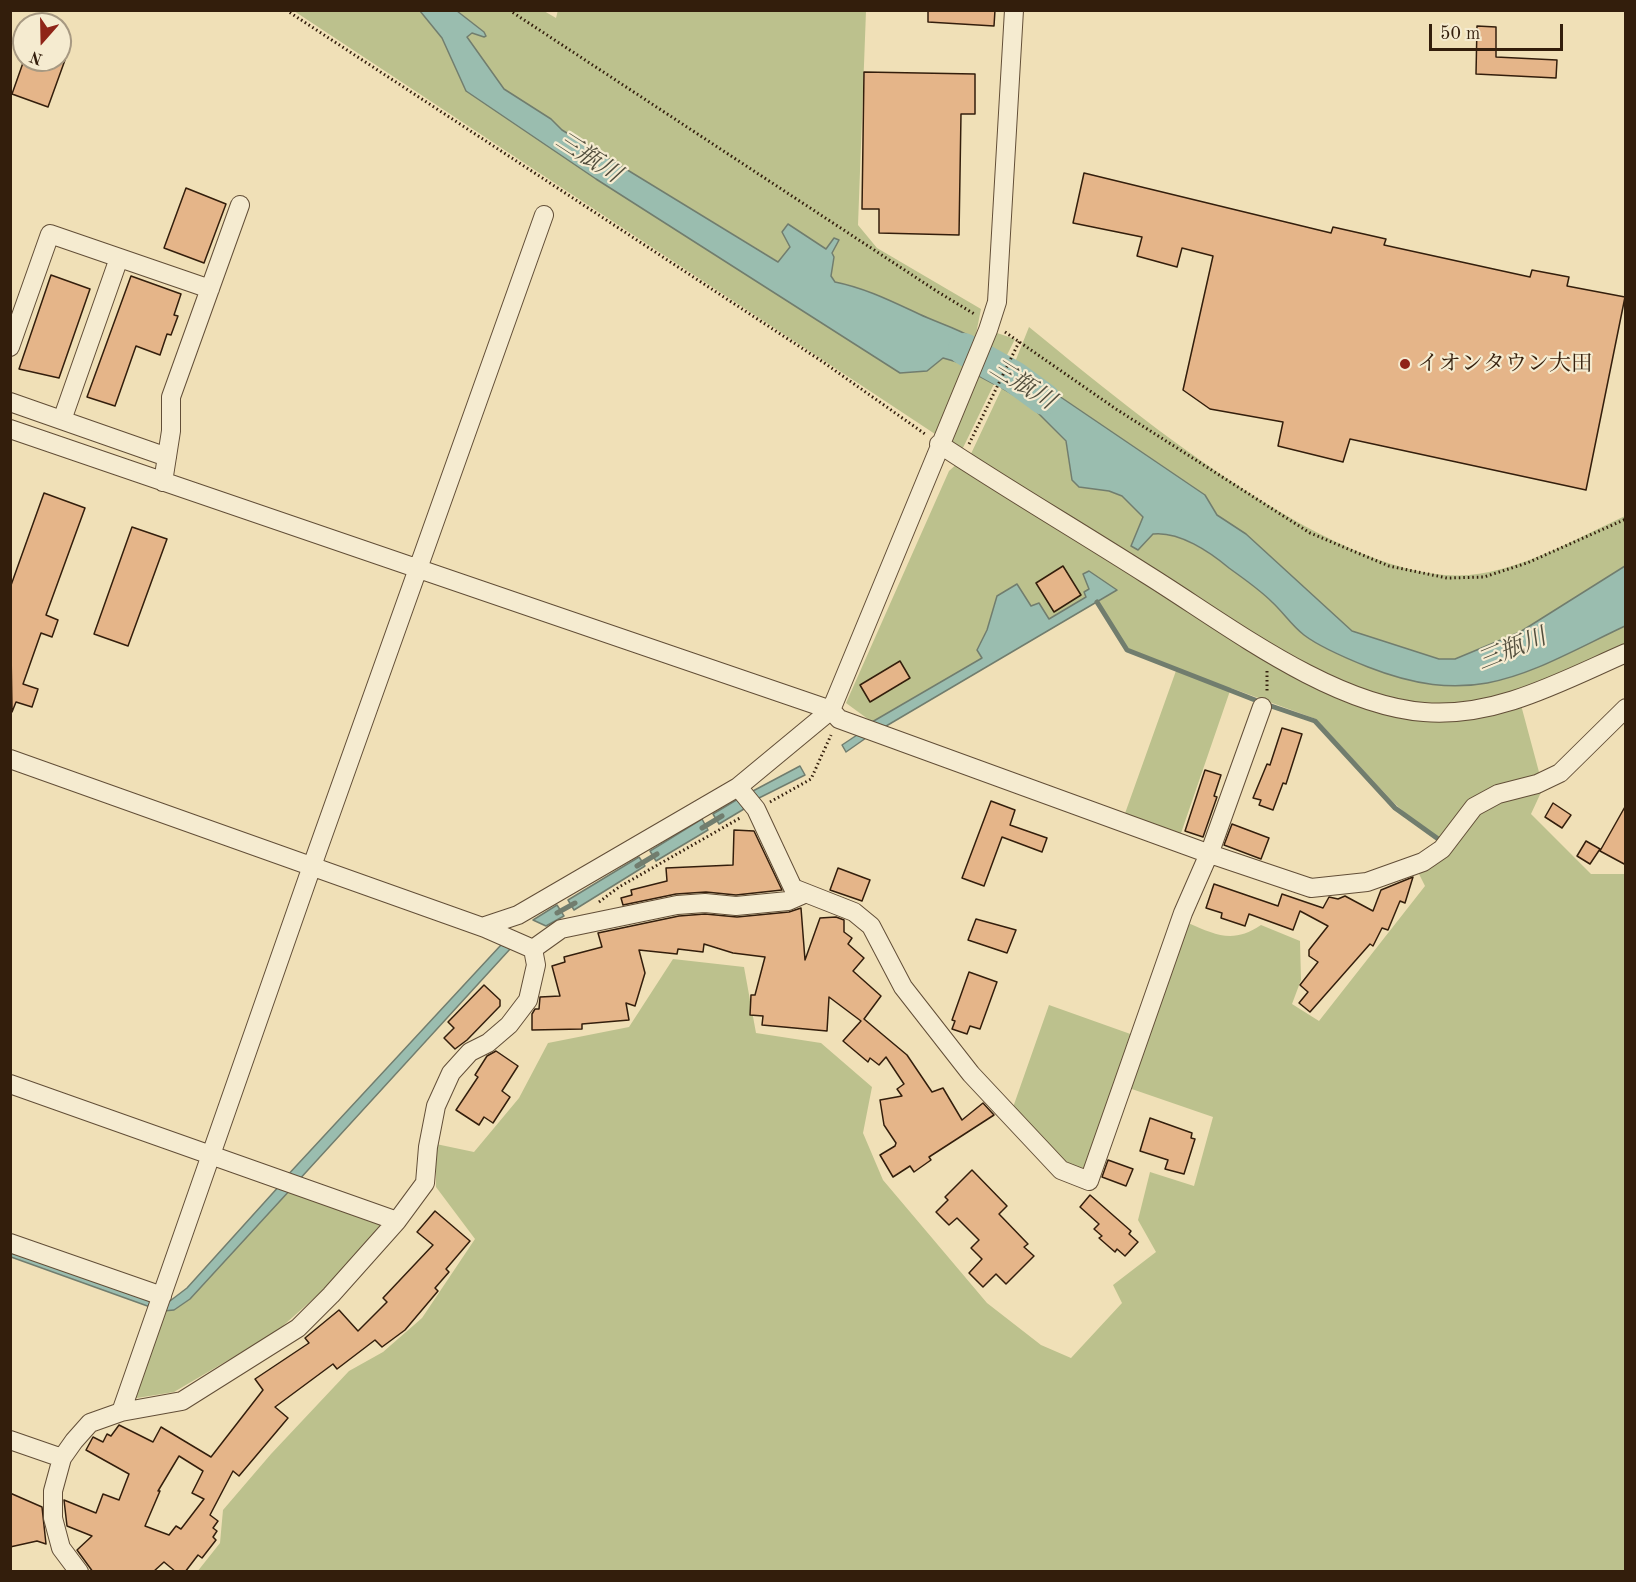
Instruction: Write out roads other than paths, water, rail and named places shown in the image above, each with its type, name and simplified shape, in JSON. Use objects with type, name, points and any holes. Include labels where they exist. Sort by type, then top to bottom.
[{"type":"street","points":[[482,927],[518,915],[748,799],[835,715],[939,444],[989,327],[997,302],[1014,10]]},
{"type":"street","points":[[163,482],[171,431],[171,397],[240,205]]},
{"type":"street","points":[[121,1412],[312,866],[544,215]]},
{"type":"street","points":[[10,347],[50,234],[210,289]]},
{"type":"street","points":[[62,420],[119,258]]},
{"type":"street","points":[[10,402],[167,457]]},
{"type":"street","points":[[10,429],[835,715],[1207,853],[1311,888],[1367,882],[1423,862],[1442,849],[1473,807],[1498,794],[1537,784],[1560,773],[1626,708]]},
{"type":"street","points":[[939,444],[1266,649],[1346,693],[1382,704],[1424,712],[1479,709],[1517,701],[1626,653]]},
{"type":"street","points":[[748,799],[793,888],[854,912],[871,926],[903,987],[971,1074],[1061,1170],[1089,1181],[1262,707]]},
{"type":"street","points":[[10,759],[482,927],[533,949]]},
{"type":"street","points":[[533,949],[561,929],[677,905],[705,903],[736,906],[788,901],[804,894]]},
{"type":"street","points":[[79,1572],[61,1548],[53,1518],[54,1491],[62,1458],[90,1423],[121,1412],[182,1401],[298,1328],[397,1221],[425,1183],[428,1147],[436,1106],[451,1073],[470,1052],[488,1043],[509,1025],[528,1000],[536,966],[533,949]]},
{"type":"street","points":[[10,1084],[397,1221]]},
{"type":"street","points":[[10,1243],[162,1296]]},
{"type":"street","points":[[10,1440],[62,1458]]},
{"type":"water","points":[[420,11],[457,11],[484,32],[486,36],[484,37],[472,33],[467,37],[504,89],[551,119],[562,130],[778,262],[790,247],[782,232],[788,224],[826,249],[834,238],[839,240],[832,253],[834,257],[831,276],[835,282],[878,295],[975,339],[964,364],[943,358],[927,371],[900,373],[596,179],[466,91],[442,38]]},
{"type":"water","points":[[991,347],[1006,357],[994,384],[979,376]]},
{"type":"water","points":[[1015,362],[1062,398],[1205,495],[1217,515],[1246,534],[1352,631],[1439,659],[1455,659],[1520,632],[1625,566],[1625,626],[1530,671],[1501,680],[1472,685],[1440,685],[1406,679],[1343,657],[1304,635],[1262,593],[1194,544],[1173,536],[1153,534],[1138,550],[1131,546],[1143,517],[1122,496],[1109,491],[1079,487],[1072,480],[1066,441],[1029,404],[1002,388]]},
{"type":"water","points":[[1089,571],[1117,590],[876,732],[872,722],[982,658],[977,650],[987,630],[997,596],[1017,584],[1031,606],[1039,603],[1049,619],[1086,597],[1084,592],[1089,589],[1083,574]]},
{"type":"water","points":[[857,735],[866,738],[846,752],[842,745]]},
{"type":"water","points":[[800,766],[805,775],[755,800],[751,792]]},
{"type":"water","points":[[738,799],[744,809],[719,824],[713,814]]},
{"type":"water","points":[[702,819],[708,830],[656,861],[650,851]]},
{"type":"water","points":[[639,857],[645,866],[574,910],[568,900]]},
{"type":"water","points":[[557,905],[564,916],[546,926],[533,920]]},
{"type":"water","points":[[501,945],[511,948],[297,1182],[285,1178]]},
{"type":"water","points":[[281,1184],[291,1189],[190,1299],[174,1310],[163,1311],[166,1304],[187,1288]]},
{"type":"water","points":[[10,1248],[156,1300],[153,1308],[11,1257]]},
{"type":"waterway","name":"三瓶川","points":[[964,349],[1014,377],[1044,399]]},
{"type":"waterway","points":[[1097,602],[1127,650],[1255,700]]},
{"type":"waterway","points":[[1271,706],[1315,721],[1395,808],[1441,841]]},
{"type":"waterway","points":[[702,828],[722,816]]},
{"type":"waterway","points":[[637,866],[657,854]]},
{"type":"waterway","points":[[557,913],[575,903]]},
{"type":"place","name":"イオンタウン大田","points":[[1405,364]]}]
